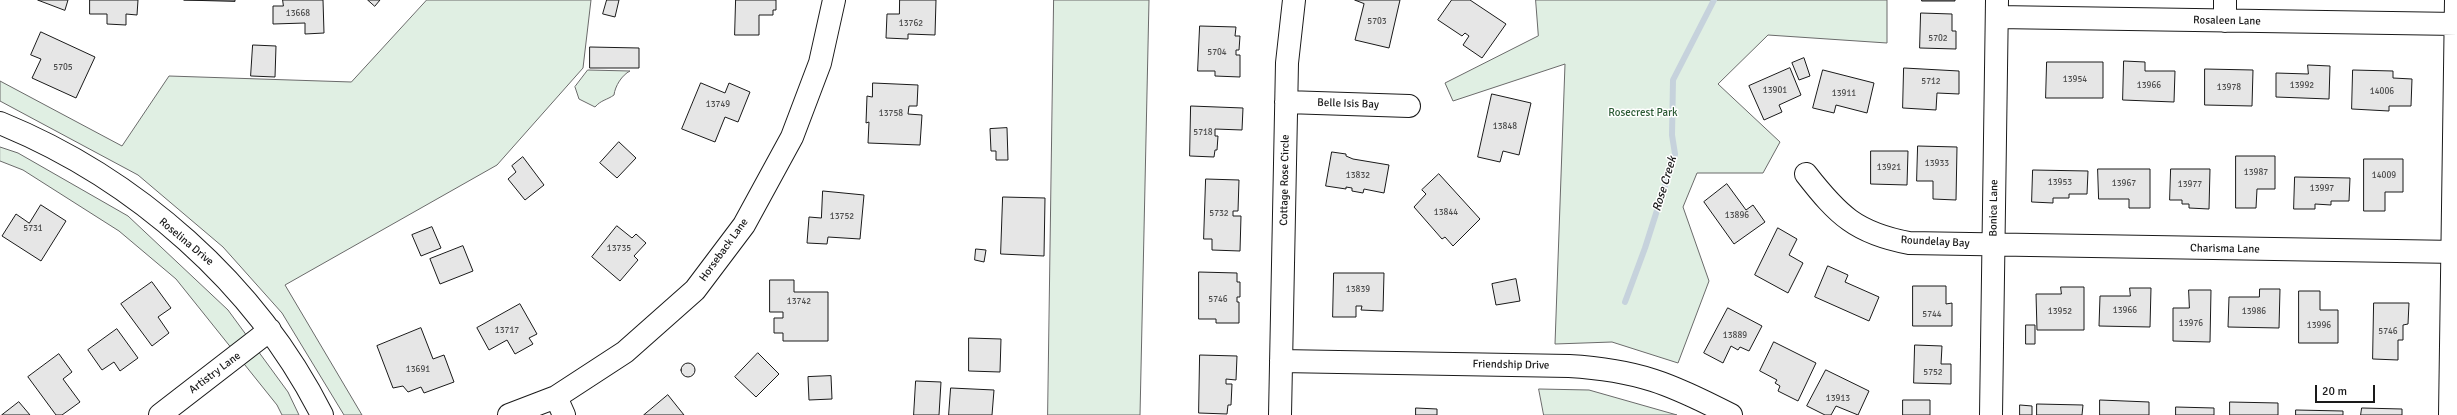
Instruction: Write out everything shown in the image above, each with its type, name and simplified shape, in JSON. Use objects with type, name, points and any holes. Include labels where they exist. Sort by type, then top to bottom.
[{"type":"street","name":"Horseback Lane","points":[[509,415],[560,406],[625,352],[695,290],[744,225],[792,137],[820,63],[834,0]]},
{"type":"street","name":"Cottage Rose Circle","points":[[1280,415],[1288,42],[1294,0]]},
{"type":"street","points":[[2450,415],[2455,252],[2456,0]]},
{"type":"street","name":"Rosaleen Lane","points":[[1997,9],[2225,10],[2456,24]]},
{"type":"street","name":"Bonica Lane","points":[[1991,415],[1997,9]]},
{"type":"street","name":"Belle Isis Bay","points":[[1286,102],[1409,106]]},
{"type":"street","name":"Roselina Drive","points":[[0,123],[34,137],[97,172],[156,216],[215,266],[270,330],[322,415]]},
{"type":"street","name":"Roundelay Bay","points":[[1806,174],[1829,204],[1841,214],[1872,233],[1909,243],[1994,245]]},
{"type":"street","name":"Charisma Lane","points":[[1994,245],[2455,252]]},
{"type":"street","name":"Artistry Lane","points":[[160,415],[270,330]]},
{"type":"street","name":"Friendship Drive","points":[[1281,361],[1569,366],[1608,369],[1668,384],[1732,415]]},
{"type":"green space","points":[[427,0],[591,0],[583,68],[497,165],[285,285],[362,415],[344,415],[282,313],[223,247],[138,175],[0,101],[0,81],[122,146],[169,76],[351,82]]},
{"type":"green space","points":[[1054,0],[1149,0],[1140,415],[1048,415]]},
{"type":"green space","name":"Rosecrest Park","points":[[1536,0],[1887,0],[1887,43],[1768,35],[1718,84],[1780,142],[1763,173],[1697,173],[1683,207],[1709,281],[1678,363],[1612,342],[1555,344],[1565,64],[1453,101],[1445,83],[1538,36]]},
{"type":"green space","points":[[588,70],[630,71],[619,81],[614,95],[595,107],[579,99],[575,87]]},
{"type":"green space","points":[[0,147],[18,153],[128,216],[228,310],[288,392],[299,415],[282,415],[277,405],[176,279],[119,231],[23,170],[0,161]]},
{"type":"green space","points":[[1539,389],[1589,390],[1677,415],[1544,415]]},
{"type":"building","points":[[38,0],[68,0],[65,10]]},
{"type":"building","points":[[90,0],[138,0],[137,15],[126,14],[126,25],[107,24],[107,14],[90,14]]},
{"type":"building","points":[[184,0],[235,0],[235,1]]},
{"type":"building","points":[[283,0],[323,0],[324,33],[305,34],[305,23],[273,24],[273,6],[283,6]]},
{"type":"building","points":[[368,0],[380,0],[375,6]]},
{"type":"building","points":[[607,0],[619,0],[615,17],[603,14]]},
{"type":"building","points":[[736,0],[776,0],[776,10],[773,10],[773,15],[759,15],[759,35],[735,35]]},
{"type":"building","points":[[900,0],[936,0],[935,35],[908,34],[908,39],[886,38],[887,14],[899,14]]},
{"type":"building","points":[[1355,0],[1400,0],[1389,48],[1355,40],[1364,4]]},
{"type":"building","points":[[1452,0],[1470,0],[1506,24],[1482,58],[1463,45],[1469,36],[1465,33],[1462,36],[1438,20]]},
{"type":"building","points":[[1955,0],[1955,1],[1922,1]]},
{"type":"building","points":[[1921,13],[1952,14],[1952,31],[1956,31],[1956,49],[1920,48]]},
{"type":"building","points":[[1200,26],[1236,27],[1235,36],[1240,36],[1239,50],[1236,50],[1236,55],[1240,55],[1240,77],[1215,76],[1215,71],[1198,71]]},
{"type":"building","points":[[41,32],[95,57],[76,98],[32,78],[41,59],[31,55]]},
{"type":"building","points":[[253,45],[276,46],[275,77],[251,76]]},
{"type":"building","points":[[590,47],[639,48],[639,68],[590,68]]},
{"type":"building","points":[[1804,58],[1810,76],[1799,80],[1792,63]]},
{"type":"building","points":[[2124,61],[2145,62],[2145,71],[2175,71],[2174,102],[2123,100]]},
{"type":"building","points":[[2047,62],[2103,62],[2103,98],[2046,98]]},
{"type":"building","points":[[2308,65],[2330,66],[2329,99],[2276,97],[2276,73],[2308,74]]},
{"type":"building","points":[[1790,68],[1801,95],[1779,105],[1782,112],[1764,120],[1749,86]]},
{"type":"building","points":[[1904,68],[1959,71],[1959,94],[1937,93],[1936,110],[1903,108]]},
{"type":"building","points":[[2205,69],[2253,70],[2252,106],[2205,105]]},
{"type":"building","points":[[1823,70],[1874,83],[1867,113],[1836,105],[1834,113],[1813,108]]},
{"type":"building","points":[[2353,70],[2393,71],[2393,78],[2412,79],[2411,106],[2389,106],[2389,111],[2352,109]]},
{"type":"building","points":[[701,83],[725,93],[729,83],[750,92],[738,122],[725,117],[715,142],[682,129]]},
{"type":"building","points":[[873,83],[918,85],[917,106],[909,106],[908,114],[922,115],[920,145],[868,143],[869,122],[866,123],[867,96],[872,97]]},
{"type":"building","points":[[1492,94],[1531,103],[1519,155],[1503,151],[1500,162],[1478,157]]},
{"type":"building","points":[[1191,106],[1243,108],[1242,130],[1215,129],[1215,136],[1218,136],[1217,150],[1215,150],[1214,157],[1190,156]]},
{"type":"building","points":[[1007,128],[1008,160],[996,160],[996,151],[991,151],[990,129]]},
{"type":"building","points":[[619,142],[636,158],[617,178],[600,163]]},
{"type":"building","points":[[1918,146],[1957,147],[1956,200],[1933,199],[1933,181],[1917,181]]},
{"type":"building","points":[[1871,151],[1908,151],[1907,185],[1871,184]]},
{"type":"building","points":[[1332,152],[1346,154],[1346,156],[1353,159],[1389,165],[1384,193],[1364,189],[1363,193],[1352,191],[1352,188],[1346,187],[1346,189],[1326,186]]},
{"type":"building","points":[[2236,156],[2275,156],[2275,189],[2257,189],[2256,208],[2236,208]]},
{"type":"building","points":[[523,157],[544,185],[525,200],[508,179],[516,172],[512,166]]},
{"type":"building","points":[[2364,159],[2403,159],[2403,192],[2385,192],[2385,211],[2364,211]]},
{"type":"building","points":[[2098,169],[2150,169],[2150,208],[2129,208],[2129,199],[2099,199]]},
{"type":"building","points":[[2171,169],[2210,169],[2209,209],[2189,208],[2189,204],[2182,204],[2182,200],[2170,200]]},
{"type":"building","points":[[2033,170],[2088,171],[2087,194],[2069,194],[2069,198],[2053,198],[2053,203],[2032,202]]},
{"type":"building","points":[[1439,174],[1480,219],[1453,246],[1445,237],[1442,239],[1414,207],[1426,194],[1422,190]]},
{"type":"building","points":[[2295,177],[2350,178],[2349,201],[2331,201],[2331,205],[2315,204],[2315,209],[2294,209]]},
{"type":"building","points":[[1206,179],[1239,180],[1238,211],[1233,211],[1233,216],[1241,216],[1240,251],[1212,250],[1212,239],[1204,239]]},
{"type":"building","points":[[1727,184],[1746,210],[1753,205],[1765,222],[1734,244],[1704,202]]},
{"type":"building","points":[[823,191],[864,195],[860,239],[828,237],[827,244],[807,243],[809,217],[821,218]]},
{"type":"building","points":[[1003,197],[1045,198],[1044,256],[1001,254]]},
{"type":"building","points":[[41,205],[66,221],[41,261],[2,236],[16,214],[29,223]]},
{"type":"building","points":[[617,226],[632,238],[636,234],[646,243],[634,256],[638,260],[620,281],[592,257]]},
{"type":"building","points":[[432,227],[441,248],[421,256],[412,235]]},
{"type":"building","points":[[1778,228],[1797,239],[1789,255],[1803,263],[1788,293],[1755,275]]},
{"type":"building","points":[[463,246],[473,271],[440,284],[430,259]]},
{"type":"building","points":[[976,249],[986,250],[984,262],[975,260]]},
{"type":"building","points":[[1828,266],[1848,275],[1845,282],[1879,297],[1869,321],[1815,297]]},
{"type":"building","points":[[1199,272],[1237,273],[1237,282],[1240,282],[1240,297],[1237,297],[1237,302],[1239,302],[1239,323],[1216,323],[1216,319],[1199,319]]},
{"type":"building","points":[[1334,273],[1384,273],[1383,311],[1361,310],[1362,306],[1356,306],[1356,317],[1333,317]]},
{"type":"building","points":[[1516,279],[1520,301],[1496,305],[1492,284]]},
{"type":"building","points":[[770,280],[794,280],[794,292],[828,292],[828,341],[783,341],[783,333],[774,333],[774,318],[783,318],[783,312],[770,312]]},
{"type":"building","points":[[152,282],[171,308],[158,317],[169,333],[152,346],[121,304]]},
{"type":"building","points":[[1913,286],[1946,286],[1946,304],[1952,303],[1952,326],[1913,326]]},
{"type":"building","points":[[2061,287],[2084,287],[2084,330],[2037,330],[2036,294],[2061,294]]},
{"type":"building","points":[[2130,288],[2151,288],[2150,327],[2099,326],[2100,296],[2130,296]]},
{"type":"building","points":[[2260,289],[2280,289],[2279,328],[2228,327],[2229,297],[2259,297]]},
{"type":"building","points":[[2189,290],[2211,290],[2210,342],[2173,341],[2173,308],[2189,308]]},
{"type":"building","points":[[2299,291],[2320,291],[2320,310],[2338,310],[2338,343],[2299,343]]},
{"type":"building","points":[[2374,303],[2409,303],[2408,324],[2403,325],[2403,340],[2398,340],[2398,360],[2373,359]]},
{"type":"building","points":[[520,304],[537,334],[529,338],[533,344],[515,354],[507,340],[489,350],[477,328]]},
{"type":"building","points":[[1728,308],[1762,326],[1749,351],[1740,347],[1738,350],[1731,346],[1723,363],[1704,353]]},
{"type":"building","points":[[2026,325],[2035,325],[2035,344],[2026,344]]},
{"type":"building","points":[[421,328],[433,359],[444,355],[454,382],[424,393],[421,387],[408,392],[403,386],[393,388],[377,346]]},
{"type":"building","points":[[117,329],[138,358],[120,371],[114,362],[102,370],[88,350]]},
{"type":"building","points":[[969,338],[1001,339],[1000,372],[969,371]]},
{"type":"building","points":[[1774,342],[1816,363],[1798,401],[1778,391],[1780,386],[1775,383],[1777,380],[1760,371]]},
{"type":"building","points":[[1915,345],[1942,346],[1941,364],[1951,364],[1951,384],[1914,383]]},
{"type":"building","points":[[758,353],[779,374],[756,397],[735,377]]},
{"type":"building","points":[[59,354],[72,372],[63,379],[80,402],[62,415],[56,415],[28,377]]},
{"type":"building","points":[[1200,355],[1237,356],[1236,380],[1226,379],[1226,384],[1232,384],[1231,405],[1228,405],[1227,414],[1199,413]]},
{"type":"building","points":[[685,363],[691,363],[695,367],[695,373],[691,377],[685,377],[681,373],[681,367]]},
{"type":"building","points":[[1826,370],[1869,391],[1858,415],[1836,406],[1831,415],[1825,415],[1807,406]]},
{"type":"building","points":[[831,376],[832,399],[809,400],[808,377]]},
{"type":"building","points":[[916,381],[941,382],[939,415],[914,415]]},
{"type":"building","points":[[951,388],[994,390],[992,415],[949,415]]},
{"type":"building","points":[[668,395],[684,415],[644,415]]},
{"type":"building","points":[[1903,400],[1930,400],[1930,415],[1903,415]]},
{"type":"building","points":[[2100,400],[2149,402],[2149,415],[2100,415]]},
{"type":"building","points":[[19,402],[30,415],[2,415]]},
{"type":"building","points":[[2230,402],[2278,403],[2278,415],[2230,415]]},
{"type":"building","points":[[2037,404],[2083,405],[2082,415],[2037,415]]},
{"type":"building","points":[[2020,405],[2032,406],[2032,415],[2020,415]]},
{"type":"building","points":[[2176,407],[2214,408],[2214,415],[2176,415]]},
{"type":"building","points":[[1416,408],[1437,409],[1437,415],[1416,415]]},
{"type":"building","points":[[2362,408],[2402,409],[2402,415],[2361,415]]},
{"type":"building","points":[[2296,410],[2343,411],[2343,415],[2296,415]]},
{"type":"waterway","name":"Rose Creek","points":[[1625,302],[1645,248],[1675,154],[1672,135],[1673,80],[1714,0]]}]
